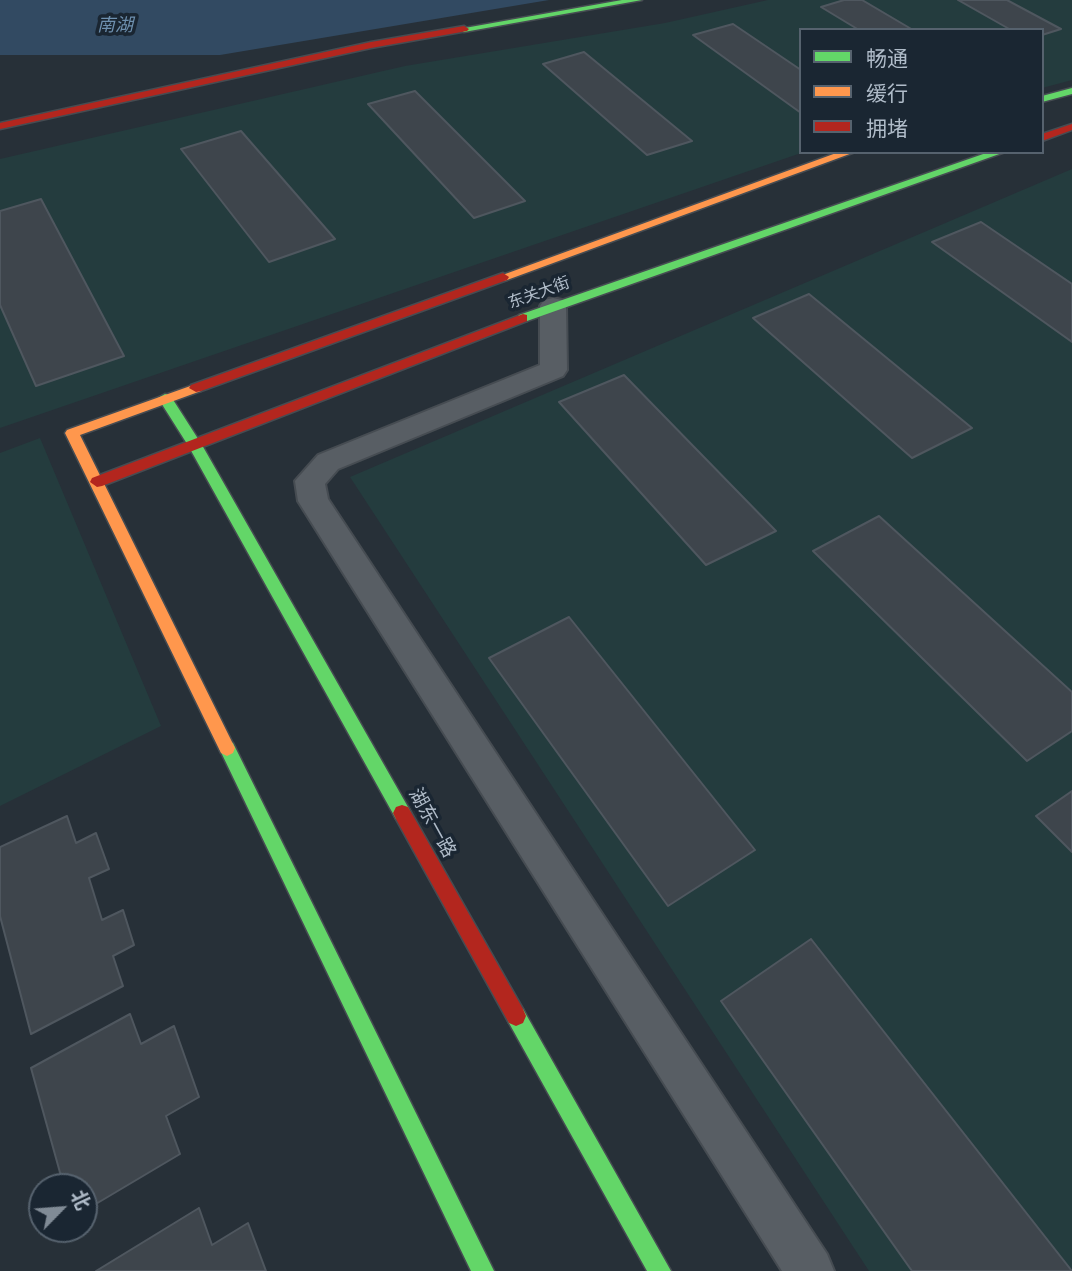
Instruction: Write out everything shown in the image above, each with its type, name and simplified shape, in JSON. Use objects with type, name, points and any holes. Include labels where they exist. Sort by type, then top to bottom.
[{"type":"main road","points":[[0,126],[371,45],[638,0]]},
{"type":"main road","points":[[1044,98],[1072,91]]},
{"type":"main road","points":[[1044,137],[1072,127]]},
{"type":"main road","name":"东关大街","points":[[844,154],[72,433],[97,482],[553,306],[994,154]]},
{"type":"main road","name":"湖东一路","points":[[165,398],[195,445],[660,1271]]},
{"type":"main road","points":[[97,482],[483,1271]]},
{"type":"street","points":[[553,306],[553,370],[328,462],[310,481],[313,501],[810,1271]]},
{"type":"green space","points":[[768,0],[1072,0],[1072,80],[1044,87],[1044,28],[799,28],[799,154],[0,428],[0,159],[405,66],[665,23]]},
{"type":"green space","points":[[1072,169],[1072,1271],[869,1271],[350,477]]},
{"type":"green space","points":[[40,438],[161,726],[0,806],[0,453]]},
{"type":"water","name":"南湖","points":[[0,0],[549,0],[220,55],[0,55]]},
{"type":"building","points":[[844,0],[862,0],[910,28],[856,28],[821,7]]},
{"type":"building","points":[[958,0],[1007,0],[1061,29],[1044,34],[1044,28],[1007,28]]},
{"type":"building","points":[[733,24],[799,69],[799,112],[693,35]]},
{"type":"building","points":[[584,52],[692,141],[647,155],[543,64]]},
{"type":"building","points":[[415,91],[525,201],[474,218],[368,104]]},
{"type":"building","points":[[241,131],[335,239],[269,262],[181,149]]},
{"type":"building","points":[[41,199],[124,356],[36,386],[0,305],[0,211]]},
{"type":"building","points":[[981,222],[1072,284],[1072,342],[932,242]]},
{"type":"building","points":[[809,294],[972,428],[912,458],[753,318]]},
{"type":"building","points":[[624,375],[776,531],[706,565],[559,402]]},
{"type":"building","points":[[879,516],[1072,692],[1072,731],[1027,761],[813,551]]},
{"type":"building","points":[[569,617],[755,850],[668,906],[489,658]]},
{"type":"building","points":[[1072,791],[1072,852],[1036,816]]},
{"type":"building","points":[[67,816],[76,843],[96,833],[109,869],[89,878],[102,920],[123,910],[134,945],[113,956],[123,986],[31,1034],[0,916],[0,847]]},
{"type":"building","points":[[811,939],[1072,1271],[912,1271],[721,1001]]},
{"type":"building","points":[[130,1014],[141,1044],[174,1026],[199,1097],[166,1116],[180,1154],[98,1203],[98,1173],[60,1173],[31,1068]]},
{"type":"building","points":[[199,1208],[212,1245],[248,1223],[266,1271],[96,1271]]},
{"type":"traffic: fast","points":[[464,29],[638,0]]},
{"type":"traffic: fast","points":[[1044,98],[1072,91]]},
{"type":"traffic: fast","points":[[523,318],[994,154]]},
{"type":"traffic: fast","points":[[165,398],[195,445],[402,813]]},
{"type":"traffic: fast","points":[[227,748],[483,1271]]},
{"type":"traffic: fast","points":[[516,1016],[660,1271]]},
{"type":"traffic: slow","points":[[503,277],[844,154]]},
{"type":"traffic: slow","points":[[196,388],[72,433],[227,748]]},
{"type":"traffic: jam","points":[[0,126],[371,45],[464,29]]},
{"type":"traffic: jam","points":[[1044,137],[1072,127]]},
{"type":"traffic: jam","points":[[196,388],[503,277]]},
{"type":"traffic: jam","points":[[97,482],[523,318]]},
{"type":"traffic: jam","points":[[402,813],[516,1016]]}]
